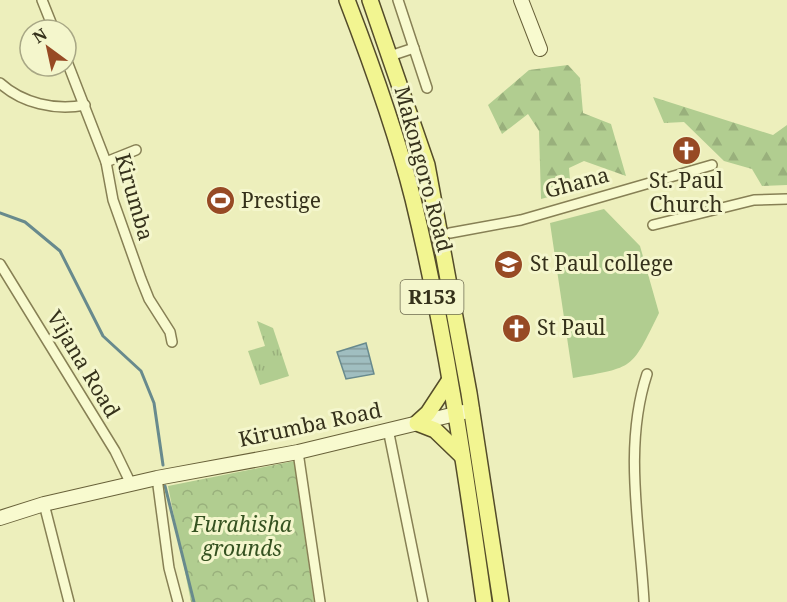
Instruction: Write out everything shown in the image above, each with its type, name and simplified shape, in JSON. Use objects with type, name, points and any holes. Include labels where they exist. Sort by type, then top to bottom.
[{"type":"main road","name":"Makongoro Road","points":[[347,0],[381,90],[413,199],[455,413],[484,602]]},
{"type":"main road","name":"Makongoro Road","points":[[370,0],[428,165],[472,410],[501,602]]},
{"type":"main road","points":[[521,0],[540,49]]},
{"type":"main road","points":[[449,381],[429,412],[417,423],[435,430],[462,456]]},
{"type":"main road","name":"Kirumba Road","points":[[0,518],[44,504],[157,478],[298,452],[472,410]]},
{"type":"street","points":[[42,0],[49,18]]},
{"type":"street","points":[[398,0],[427,88]]},
{"type":"street","points":[[390,56],[414,48]]},
{"type":"street","name":"Kirumba","points":[[74,78],[106,162],[113,200],[124,233],[149,299],[170,332],[172,342]]},
{"type":"street","points":[[0,83],[11,93],[29,101],[69,109],[85,105]]},
{"type":"street","points":[[106,162],[136,150]]},
{"type":"street","name":"Ghana","points":[[450,233],[562,209],[712,165]]},
{"type":"street","points":[[653,225],[754,200],[787,199]]},
{"type":"street","name":"Vijana Road","points":[[0,264],[114,451],[131,484]]},
{"type":"street","points":[[644,602],[634,433],[639,399],[647,374]]},
{"type":"street","points":[[388,429],[423,602]]},
{"type":"street","points":[[298,452],[320,602]]},
{"type":"street","points":[[157,478],[169,568],[178,602]]},
{"type":"street","points":[[44,504],[69,602]]},
{"type":"green space","points":[[568,65],[580,78],[583,113],[611,124],[626,176],[584,161],[569,168],[571,191],[541,199],[539,131],[528,114],[502,134],[488,105],[529,70]]},
{"type":"green space","points":[[653,97],[773,135],[787,125],[787,185],[762,186],[752,169],[724,161],[684,122],[664,123]]},
{"type":"green space","points":[[604,209],[640,246],[659,313],[636,356],[629,363],[609,371],[573,378],[550,223]]},
{"type":"green space","points":[[257,321],[273,328],[289,376],[260,385],[248,351],[265,346]]},
{"type":"green space","name":"Furahisha grounds","points":[[294,461],[314,602],[191,602],[168,486]]},
{"type":"water","points":[[366,343],[374,374],[346,379],[337,352]]},
{"type":"waterway","points":[[0,213],[25,222],[60,251],[103,336],[141,371],[154,403],[163,465]]},
{"type":"waterway","points":[[165,486],[194,602]]},
{"type":"place","name":"St. Paul Church","points":[[686,150]]},
{"type":"place","name":"Prestige","points":[[220,201]]},
{"type":"place","name":"St Paul college","points":[[509,264]]},
{"type":"place","name":"St Paul","points":[[516,328]]}]
